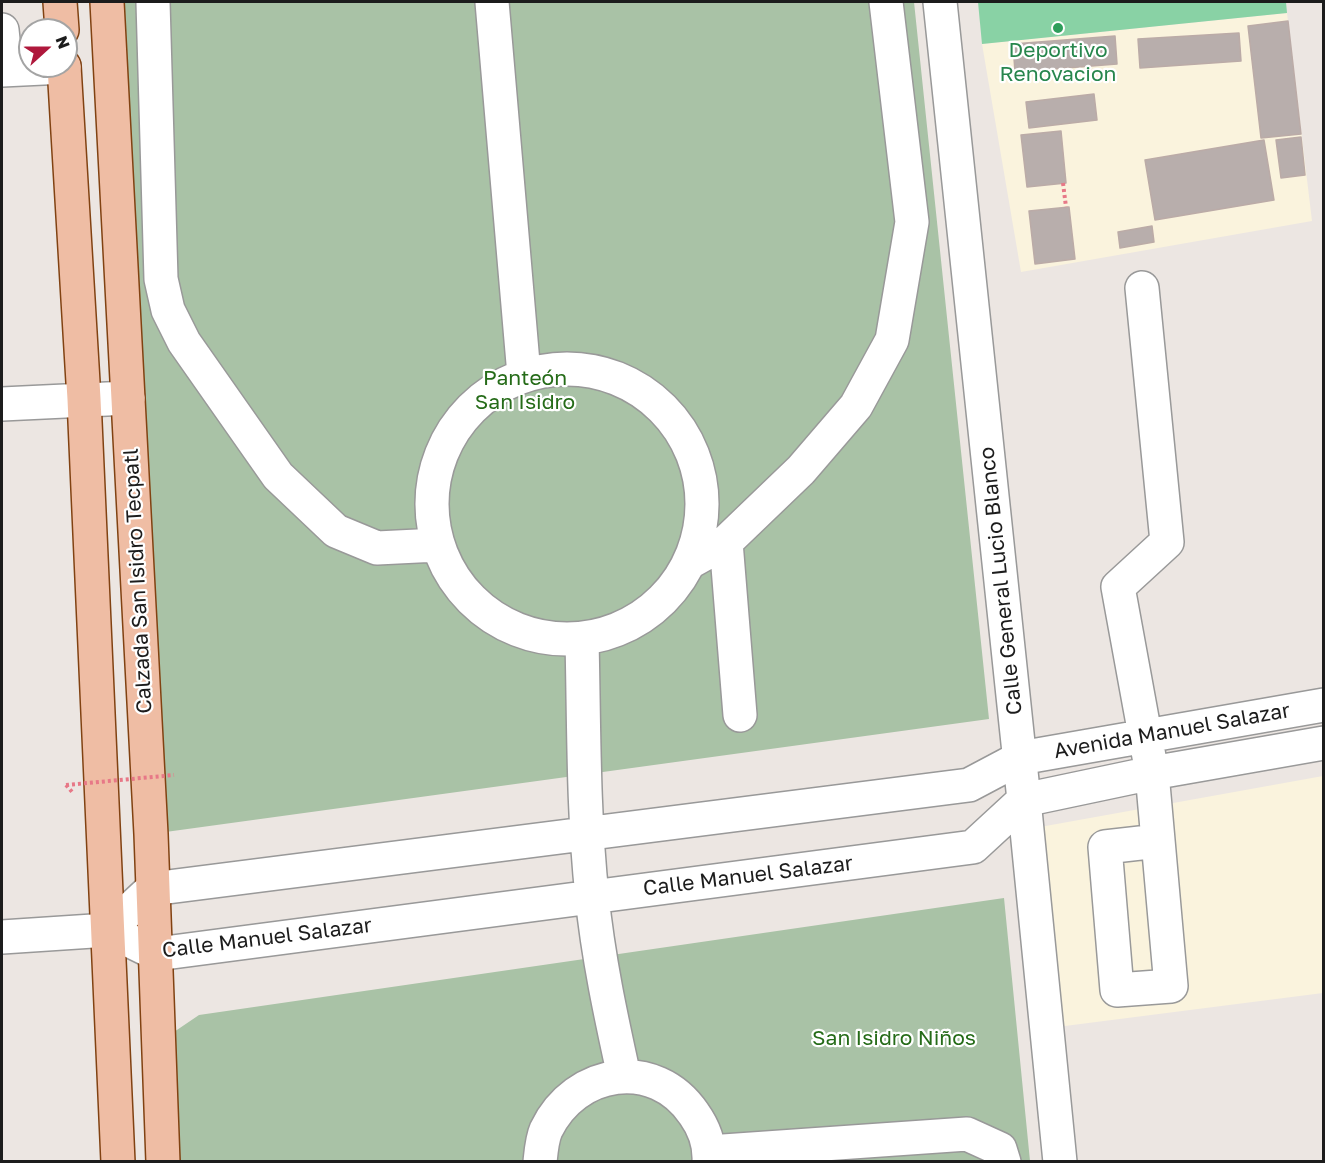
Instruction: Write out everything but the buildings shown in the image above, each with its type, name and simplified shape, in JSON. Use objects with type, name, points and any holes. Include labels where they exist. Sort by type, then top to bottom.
[{"type":"main road","points":[[60,2],[61,18]]},
{"type":"main road","name":"Calzada San Isidro Tecpatl","points":[[107,2],[157,954],[163,1161]]},
{"type":"main road","points":[[65,78],[84,399],[118,1161]]},
{"type":"street","points":[[153,2],[161,279],[168,310],[184,342],[278,476],[336,531],[377,548],[438,545]]},
{"type":"street","points":[[492,2],[524,375]]},
{"type":"street","points":[[690,562],[726,542],[801,470],[856,406],[892,340],[912,222],[886,2]]},
{"type":"street","name":"Calle General Lucio Blanco","points":[[940,2],[1060,1161]]},
{"type":"street","points":[[2,50],[18,54]]},
{"type":"street","points":[[1142,288],[1167,542],[1118,587],[1152,773],[1158,841]]},
{"type":"street","points":[[567,368],[610,375],[648,395],[680,429],[699,471],[702,518],[690,562],[664,601],[626,627],[582,640],[536,637],[494,619],[461,590],[440,552],[431,509],[436,466],[455,426],[485,395],[524,375],[567,368]]},
{"type":"street","points":[[2,404],[128,398]]},
{"type":"street","points":[[726,542],[740,716]]},
{"type":"street","points":[[582,640],[587,834],[592,897],[605,990],[624,1076]]},
{"type":"street","name":"Avenida Manuel Salazar","points":[[1020,758],[1323,705]]},
{"type":"street","points":[[1263,716],[1269,751]]},
{"type":"street","name":"Avenida Manuel Salazar","points":[[1024,800],[1152,773],[1323,743]]},
{"type":"street","points":[[2,937],[108,930],[152,889],[969,785],[1020,758]]},
{"type":"street","name":"Calle Manuel Salazar","points":[[108,930],[157,954],[973,847],[1024,800]]},
{"type":"street","points":[[540,1161],[545,1132],[560,1106],[583,1087],[624,1076],[639,1078],[665,1087],[686,1103],[702,1126],[709,1157],[966,1134],[999,1149],[1004,1161]]},
{"type":"path","points":[[1063,183],[1066,207]]},
{"type":"path","points":[[66,785],[174,775]]},
{"type":"shaded area","points":[[1287,13],[1312,221],[1021,272],[982,44]]},
{"type":"shaded area","points":[[1323,776],[1323,993],[1057,1027],[1040,827]]},
{"type":"green space","name":"Panteón San Isidro","points":[[123,2],[914,2],[989,719],[151,834]]},
{"type":"green space","name":"Deportivo Renovacion","points":[[978,2],[1286,2],[1287,13],[982,44]]},
{"type":"green space","name":"San Isidro Niños","points":[[1004,898],[1030,1161],[176,1161],[171,1034],[199,1015]]},
{"type":"place","name":"Deportivo Renovacion","points":[[1058,28]]}]
